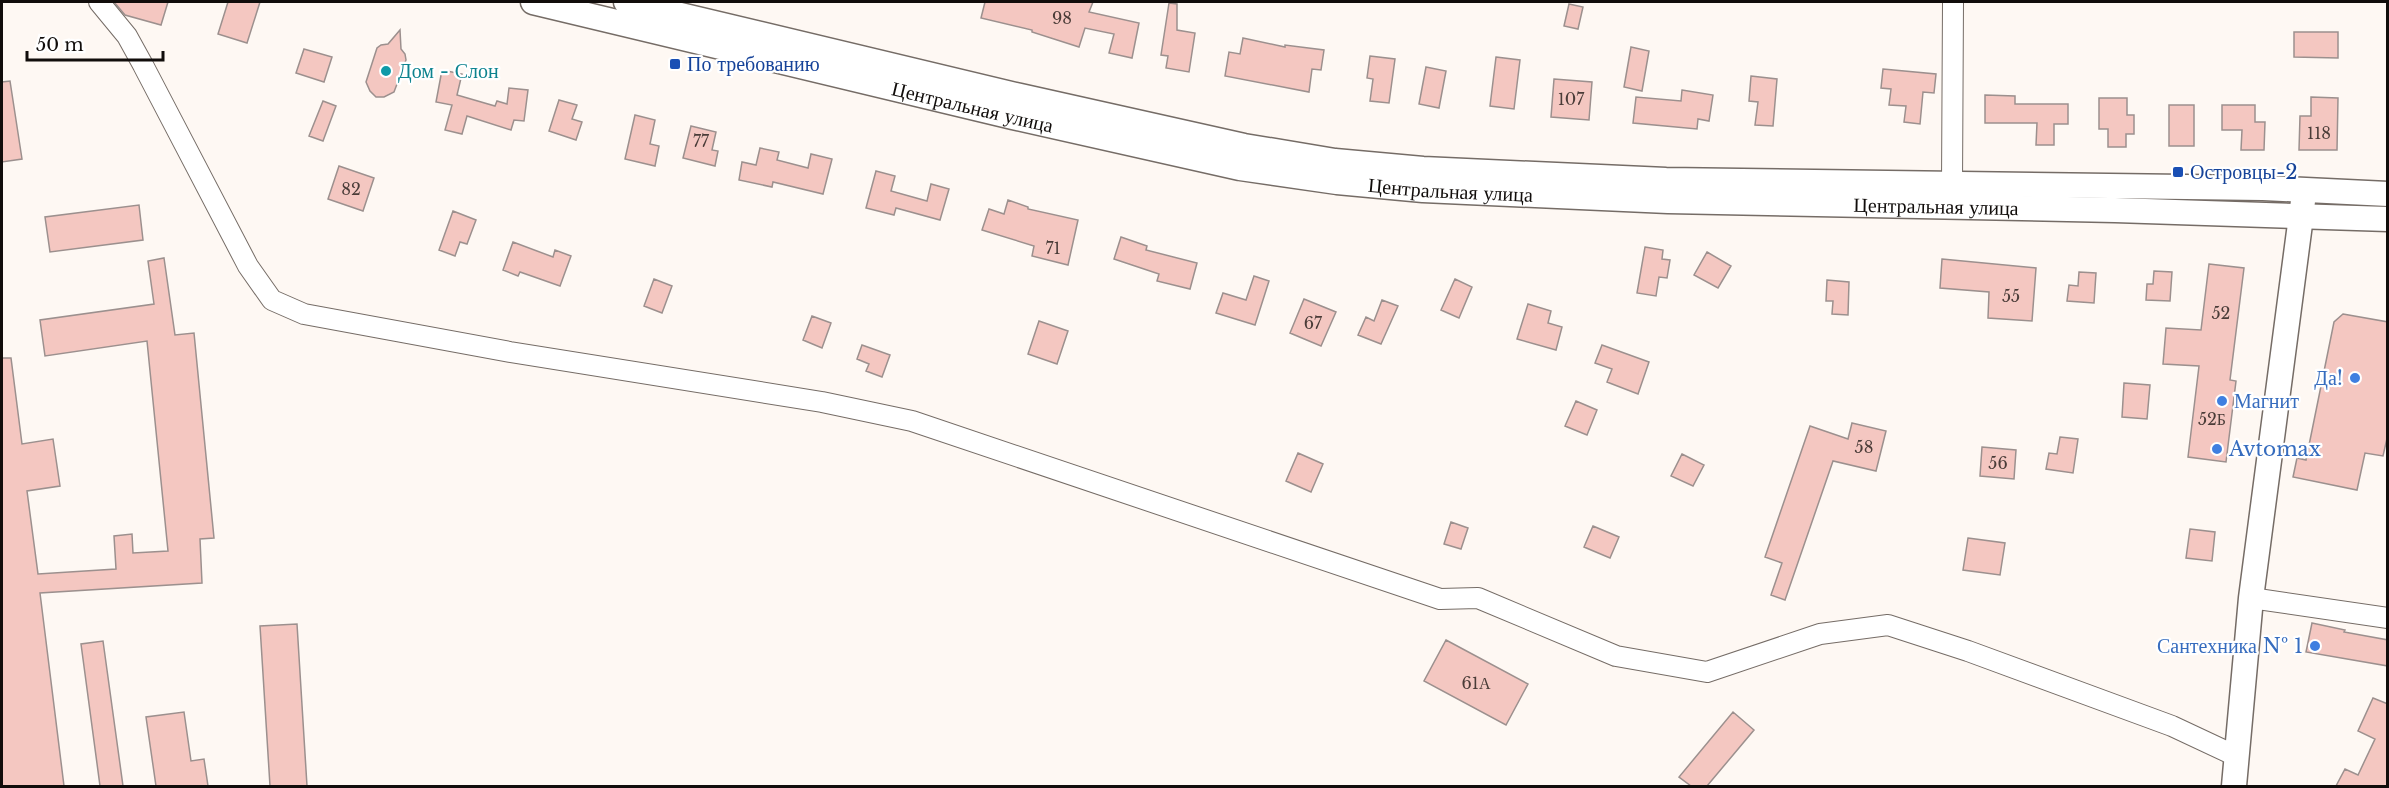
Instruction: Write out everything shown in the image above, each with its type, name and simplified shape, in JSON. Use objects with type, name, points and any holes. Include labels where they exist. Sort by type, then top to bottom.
[{"type":"main road","name":"Центральная улица","points":[[533,2],[1013,117],[1217,163],[1337,182],[1423,190],[1668,201],[2115,210],[2388,219]]},
{"type":"main road","name":"Центральная улица","points":[[626,2],[1031,99],[1244,146],[1335,160],[1423,169],[1666,180],[2304,190],[2388,194]]},
{"type":"main road","points":[[2234,786],[2251,598],[2304,190]]},
{"type":"street","points":[[99,2],[127,36],[138,55],[248,266],[272,300],[304,314],[510,352],[822,402],[912,421],[1440,599],[1478,598],[1616,656],[1707,672],[1820,634],[1888,625],[1968,651],[2172,726],[2236,756]]},
{"type":"street","points":[[1952,184],[1953,2]]},
{"type":"street","points":[[2251,598],[2388,618]]},
{"type":"building","points":[[114,2],[168,2],[161,25],[125,15]]},
{"type":"building","points":[[228,2],[260,2],[247,43],[218,34]]},
{"type":"building","points":[[985,2],[1093,2],[1089,12],[1139,23],[1132,58],[1109,53],[1114,34],[1085,28],[1079,47],[1032,32],[1032,30],[981,18]]},
{"type":"building","points":[[1169,3],[1177,4],[1177,30],[1195,33],[1189,72],[1166,68],[1168,56],[1161,55]]},
{"type":"building","points":[[1569,4],[1583,7],[1578,29],[1564,26]]},
{"type":"building","name":"Дом - Слон","points":[[400,30],[401,49],[406,60],[394,92],[384,97],[376,97],[366,82],[377,48],[388,44]]},
{"type":"building","points":[[2294,32],[2338,32],[2338,58],[2294,57]]},
{"type":"building","points":[[1243,38],[1285,47],[1285,45],[1324,50],[1321,70],[1312,69],[1309,92],[1225,76],[1229,52],[1240,54]]},
{"type":"building","points":[[1631,47],[1649,51],[1642,91],[1624,87]]},
{"type":"building","points":[[304,49],[332,57],[324,82],[296,73]]},
{"type":"building","points":[[1370,56],[1395,59],[1389,103],[1370,101],[1373,79],[1367,78]]},
{"type":"building","points":[[1496,57],[1520,60],[1514,109],[1490,106]]},
{"type":"building","points":[[1426,67],[1446,71],[1439,108],[1419,104]]},
{"type":"building","points":[[1883,69],[1936,74],[1934,93],[1923,92],[1920,124],[1904,122],[1906,106],[1889,105],[1891,89],[1881,88]]},
{"type":"building","points":[[442,70],[462,74],[457,95],[495,106],[497,101],[507,104],[509,88],[528,90],[524,121],[514,120],[511,130],[467,116],[462,134],[445,130],[452,105],[436,102]]},
{"type":"building","points":[[1751,76],[1777,79],[1773,126],[1755,125],[1758,102],[1749,101]]},
{"type":"building","points":[[1554,79],[1592,82],[1589,120],[1551,117]]},
{"type":"building","points":[[10,81],[22,159],[2,162],[2,82]]},
{"type":"building","points":[[1682,90],[1713,95],[1709,121],[1698,119],[1697,129],[1633,123],[1636,97],[1681,101]]},
{"type":"building","points":[[1985,95],[2015,96],[2015,104],[2068,104],[2068,124],[2054,124],[2054,145],[2036,145],[2037,123],[1985,123]]},
{"type":"building","points":[[2311,97],[2338,98],[2337,150],[2299,150],[2300,116],[2311,116]]},
{"type":"building","points":[[2099,98],[2127,98],[2127,115],[2134,115],[2134,134],[2126,134],[2126,147],[2108,147],[2108,129],[2099,129]]},
{"type":"building","points":[[559,100],[577,105],[572,119],[582,122],[576,140],[549,131]]},
{"type":"building","points":[[323,101],[336,106],[323,141],[309,136]]},
{"type":"building","points":[[2169,105],[2194,105],[2194,146],[2169,146]]},
{"type":"building","points":[[2222,105],[2255,105],[2255,122],[2265,122],[2264,150],[2241,150],[2242,130],[2222,130]]},
{"type":"building","points":[[635,115],[655,120],[650,144],[659,146],[655,166],[625,159]]},
{"type":"building","points":[[691,126],[716,132],[712,150],[718,151],[715,166],[683,158]]},
{"type":"building","points":[[760,148],[779,152],[777,160],[808,168],[811,154],[832,159],[823,194],[773,182],[772,187],[739,180],[742,162],[756,165]]},
{"type":"building","points":[[339,166],[374,178],[363,211],[328,199]]},
{"type":"building","points":[[876,171],[895,176],[891,191],[927,201],[931,184],[949,189],[940,220],[896,208],[894,215],[866,208]]},
{"type":"building","points":[[1008,200],[1028,207],[1028,209],[1078,220],[1068,265],[1032,256],[1034,246],[982,230],[989,209],[1004,214]]},
{"type":"building","points":[[139,205],[143,240],[50,252],[45,217]]},
{"type":"building","points":[[453,211],[476,220],[467,244],[460,242],[455,256],[439,250]]},
{"type":"building","points":[[1121,237],[1147,246],[1146,250],[1197,263],[1190,289],[1157,281],[1159,274],[1114,259]]},
{"type":"building","points":[[513,242],[553,257],[555,250],[571,256],[560,286],[520,272],[518,276],[503,270]]},
{"type":"building","points":[[1645,247],[1663,250],[1662,259],[1670,260],[1667,278],[1659,277],[1656,296],[1637,293]]},
{"type":"building","points":[[1707,252],[1731,266],[1718,288],[1694,275]]},
{"type":"building","points":[[164,258],[175,335],[194,333],[214,538],[200,539],[202,583],[40,593],[64,786],[2,786],[2,358],[11,358],[22,444],[53,439],[60,486],[27,491],[38,574],[116,569],[114,536],[132,534],[133,553],[168,551],[147,341],[45,356],[40,320],[154,304],[148,261]]},
{"type":"building","points":[[1942,259],[2036,268],[2032,321],[1988,318],[1989,292],[1940,288]]},
{"type":"building","points":[[2209,264],[2244,268],[2230,380],[2236,381],[2226,462],[2188,457],[2199,366],[2163,364],[2166,328],[2201,330]]},
{"type":"building","points":[[2154,271],[2172,272],[2170,301],[2146,300],[2147,284],[2153,284]]},
{"type":"building","points":[[2079,272],[2096,273],[2094,303],[2067,301],[2069,285],[2078,286]]},
{"type":"building","points":[[1254,276],[1269,281],[1255,325],[1216,313],[1223,293],[1246,300]]},
{"type":"building","points":[[654,279],[672,286],[662,313],[644,306]]},
{"type":"building","points":[[1455,279],[1472,287],[1459,318],[1441,310]]},
{"type":"building","points":[[1827,280],[1849,282],[1848,315],[1832,314],[1833,301],[1826,301]]},
{"type":"building","points":[[1304,299],[1336,312],[1321,346],[1290,333]]},
{"type":"building","points":[[1382,300],[1398,306],[1381,344],[1358,335],[1366,317],[1374,321]]},
{"type":"building","points":[[1528,304],[1551,311],[1548,323],[1562,327],[1556,350],[1517,339]]},
{"type":"building","name":"Да!","points":[[2343,314],[2388,322],[2388,434],[2383,456],[2365,453],[2357,490],[2293,477],[2297,458],[2306,460],[2334,322]]},
{"type":"building","points":[[812,316],[831,323],[822,348],[803,340]]},
{"type":"building","points":[[1039,321],[1068,331],[1057,364],[1028,354]]},
{"type":"building","points":[[862,345],[890,355],[882,377],[866,371],[869,364],[857,359]]},
{"type":"building","points":[[1602,345],[1649,362],[1638,394],[1607,382],[1612,369],[1595,363]]},
{"type":"building","points":[[2124,383],[2150,385],[2147,419],[2122,417]]},
{"type":"building","points":[[1576,401],[1597,410],[1587,435],[1565,426]]},
{"type":"building","points":[[1852,423],[1886,431],[1876,471],[1833,461],[1785,600],[1771,595],[1782,563],[1765,557],[1810,426],[1848,439]]},
{"type":"building","points":[[2060,437],[2078,439],[2073,473],[2046,469],[2049,453],[2057,454]]},
{"type":"building","points":[[1982,447],[2016,450],[2014,479],[1980,476]]},
{"type":"building","points":[[1298,453],[1323,464],[1311,492],[1286,481]]},
{"type":"building","points":[[1682,454],[1704,465],[1693,486],[1671,476]]},
{"type":"building","points":[[1451,522],[1468,528],[1461,549],[1444,544]]},
{"type":"building","points":[[1593,526],[1619,537],[1610,558],[1584,547]]},
{"type":"building","points":[[2190,529],[2215,532],[2212,561],[2186,558]]},
{"type":"building","points":[[1968,538],[2005,543],[2000,575],[1963,570]]},
{"type":"building","points":[[2312,623],[2388,640],[2388,666],[2306,652]]},
{"type":"building","points":[[297,624],[307,786],[270,786],[260,626]]},
{"type":"building","points":[[1446,640],[1528,684],[1506,725],[1424,681]]},
{"type":"building","points":[[103,641],[123,786],[100,786],[81,644]]},
{"type":"building","points":[[2373,698],[2388,704],[2388,786],[2336,786],[2345,769],[2358,775],[2375,739],[2358,731]]},
{"type":"building","points":[[184,712],[191,761],[204,759],[208,786],[156,786],[146,717]]},
{"type":"building","points":[[1733,712],[1754,730],[1707,786],[1691,786],[1679,777]]},
{"type":"place","name":"По требованию","points":[[675,64]]},
{"type":"place","name":"Дом - Слон","points":[[386,71]]},
{"type":"place","name":"Островцы-2","points":[[2178,172]]},
{"type":"place","name":"Да!","points":[[2355,378]]},
{"type":"place","name":"Магнит","points":[[2222,401]]},
{"type":"place","name":"Avtomax","points":[[2217,449]]},
{"type":"place","name":"Сантехника № 1","points":[[2315,646]]}]
